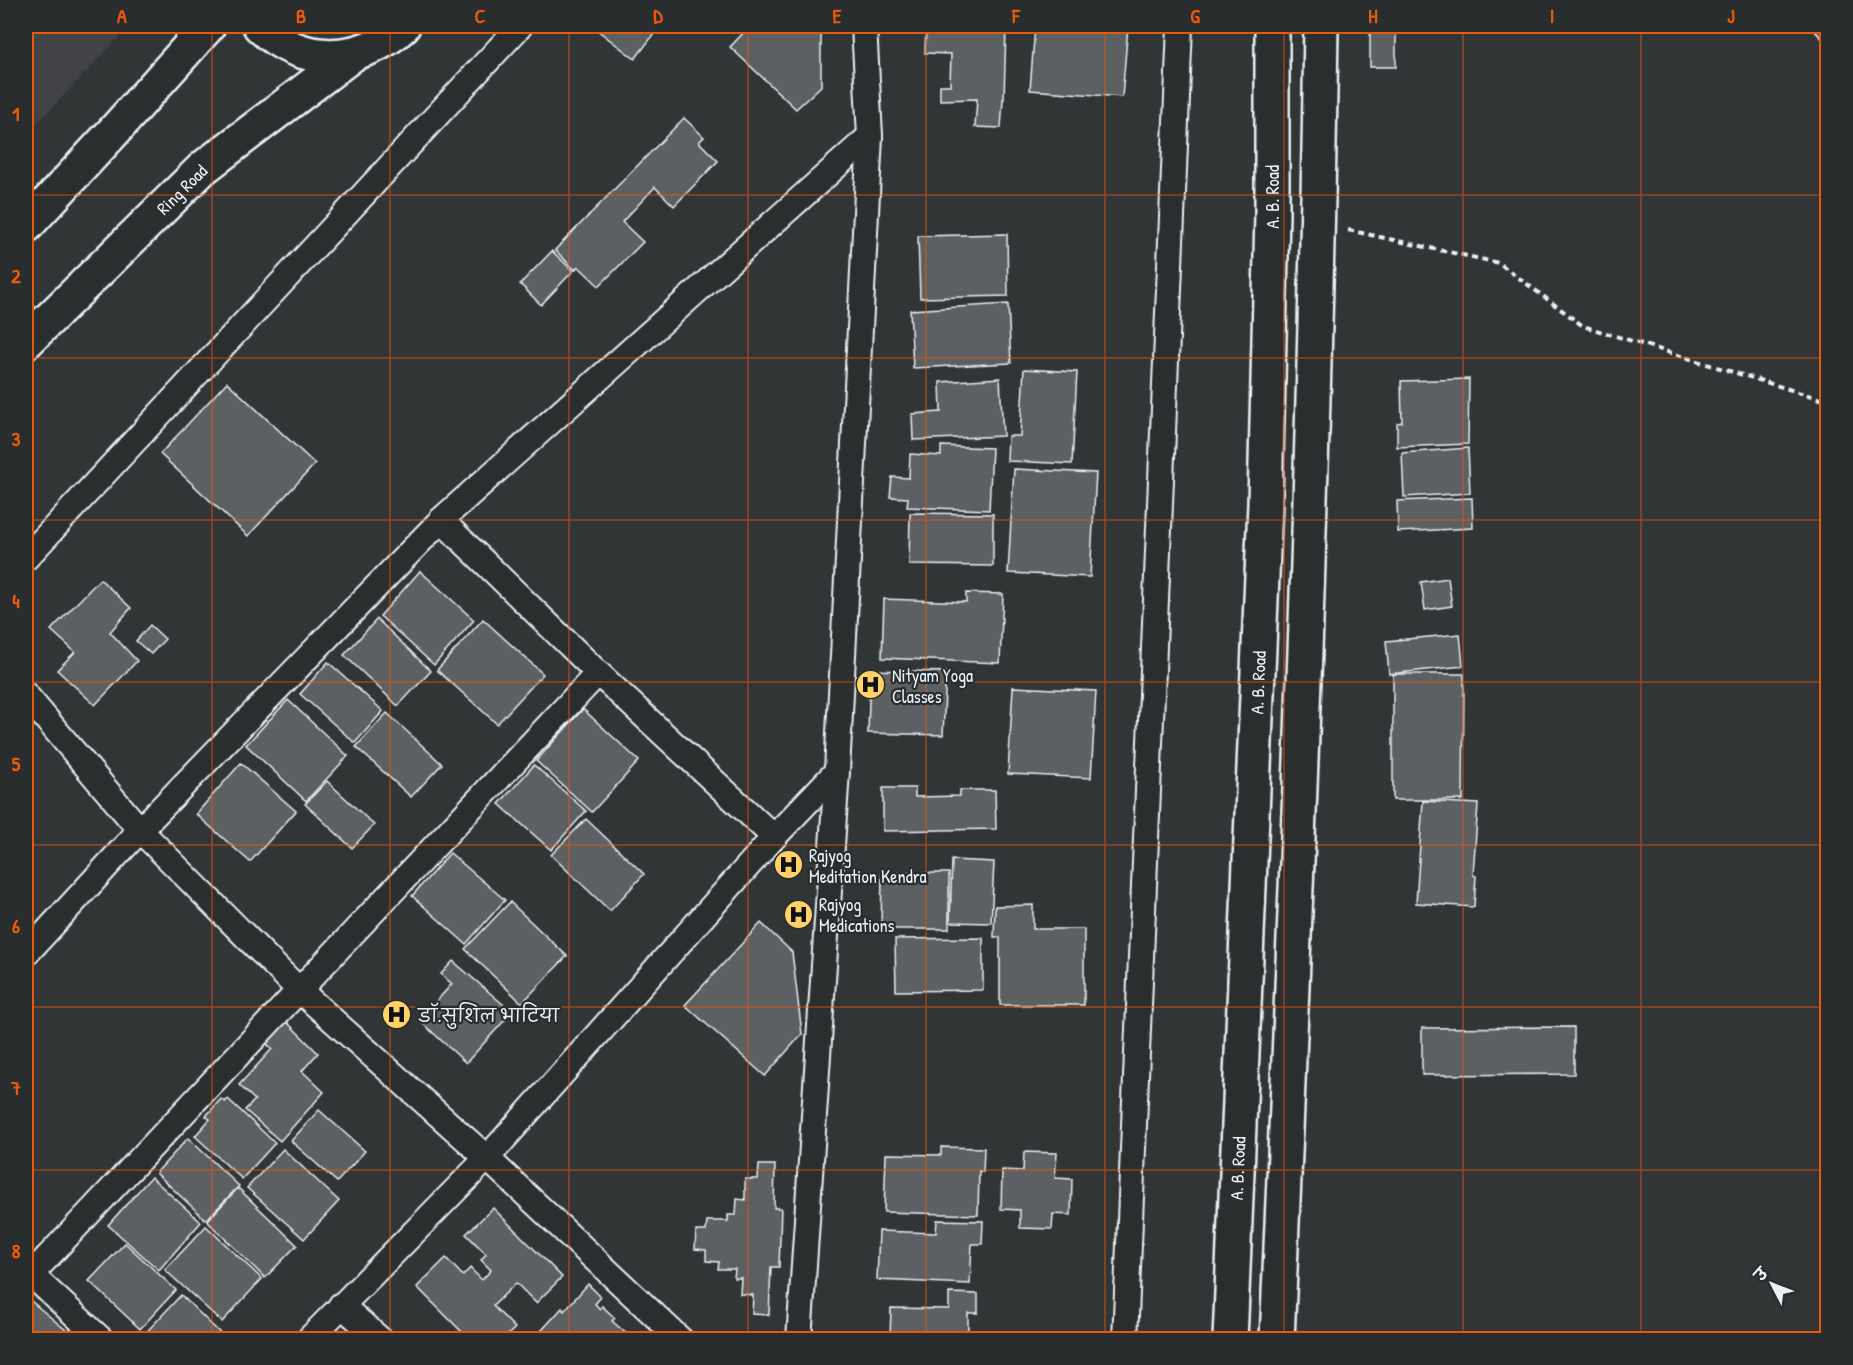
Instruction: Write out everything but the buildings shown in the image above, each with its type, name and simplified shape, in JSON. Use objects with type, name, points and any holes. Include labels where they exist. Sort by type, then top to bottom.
[{"type":"main road","points":[[26,226],[208,26]]},
{"type":"main road","points":[[260,26],[271,37],[296,50],[324,56],[352,54],[374,47],[403,26]]},
{"type":"main road","name":"A. B. Road","points":[[1230,1340],[1265,504],[1272,214],[1272,26]]},
{"type":"main road","points":[[1277,1340],[1293,974],[1318,224],[1321,26]]},
{"type":"main road","name":"Ring Road","points":[[26,342],[202,168],[352,54]]},
{"type":"street","points":[[26,558],[520,26]]},
{"type":"street","points":[[799,1340],[837,771],[870,136],[864,26]]},
{"type":"street","points":[[1125,1340],[1180,26]]},
{"type":"street","points":[[26,954],[140,830],[441,520],[870,136]]},
{"type":"street","points":[[441,520],[597,673],[774,837]]},
{"type":"street","points":[[102,1340],[27,1275],[597,673]]},
{"type":"street","points":[[26,695],[140,830],[298,989],[487,1158],[681,1340]]},
{"type":"street","points":[[308,1340],[487,1158],[774,837],[837,771]]},
{"type":"street","points":[[341,1305],[381,1340]]},
{"type":"path","points":[[1318,224],[1499,262],[1583,326],[1824,400],[1827,404]]},
{"type":"shaded area","points":[[26,26],[130,26],[26,135]]},
{"type":"place","name":"Nityam Yoga Classes","points":[[871,685]]},
{"type":"place","name":"Rajyog Meditation Kendra","points":[[788,865]]},
{"type":"place","name":"Rajyog Medications","points":[[798,914]]},
{"type":"place","name":"डॉ.सुशिल भाटिया","points":[[397,1015]]}]
